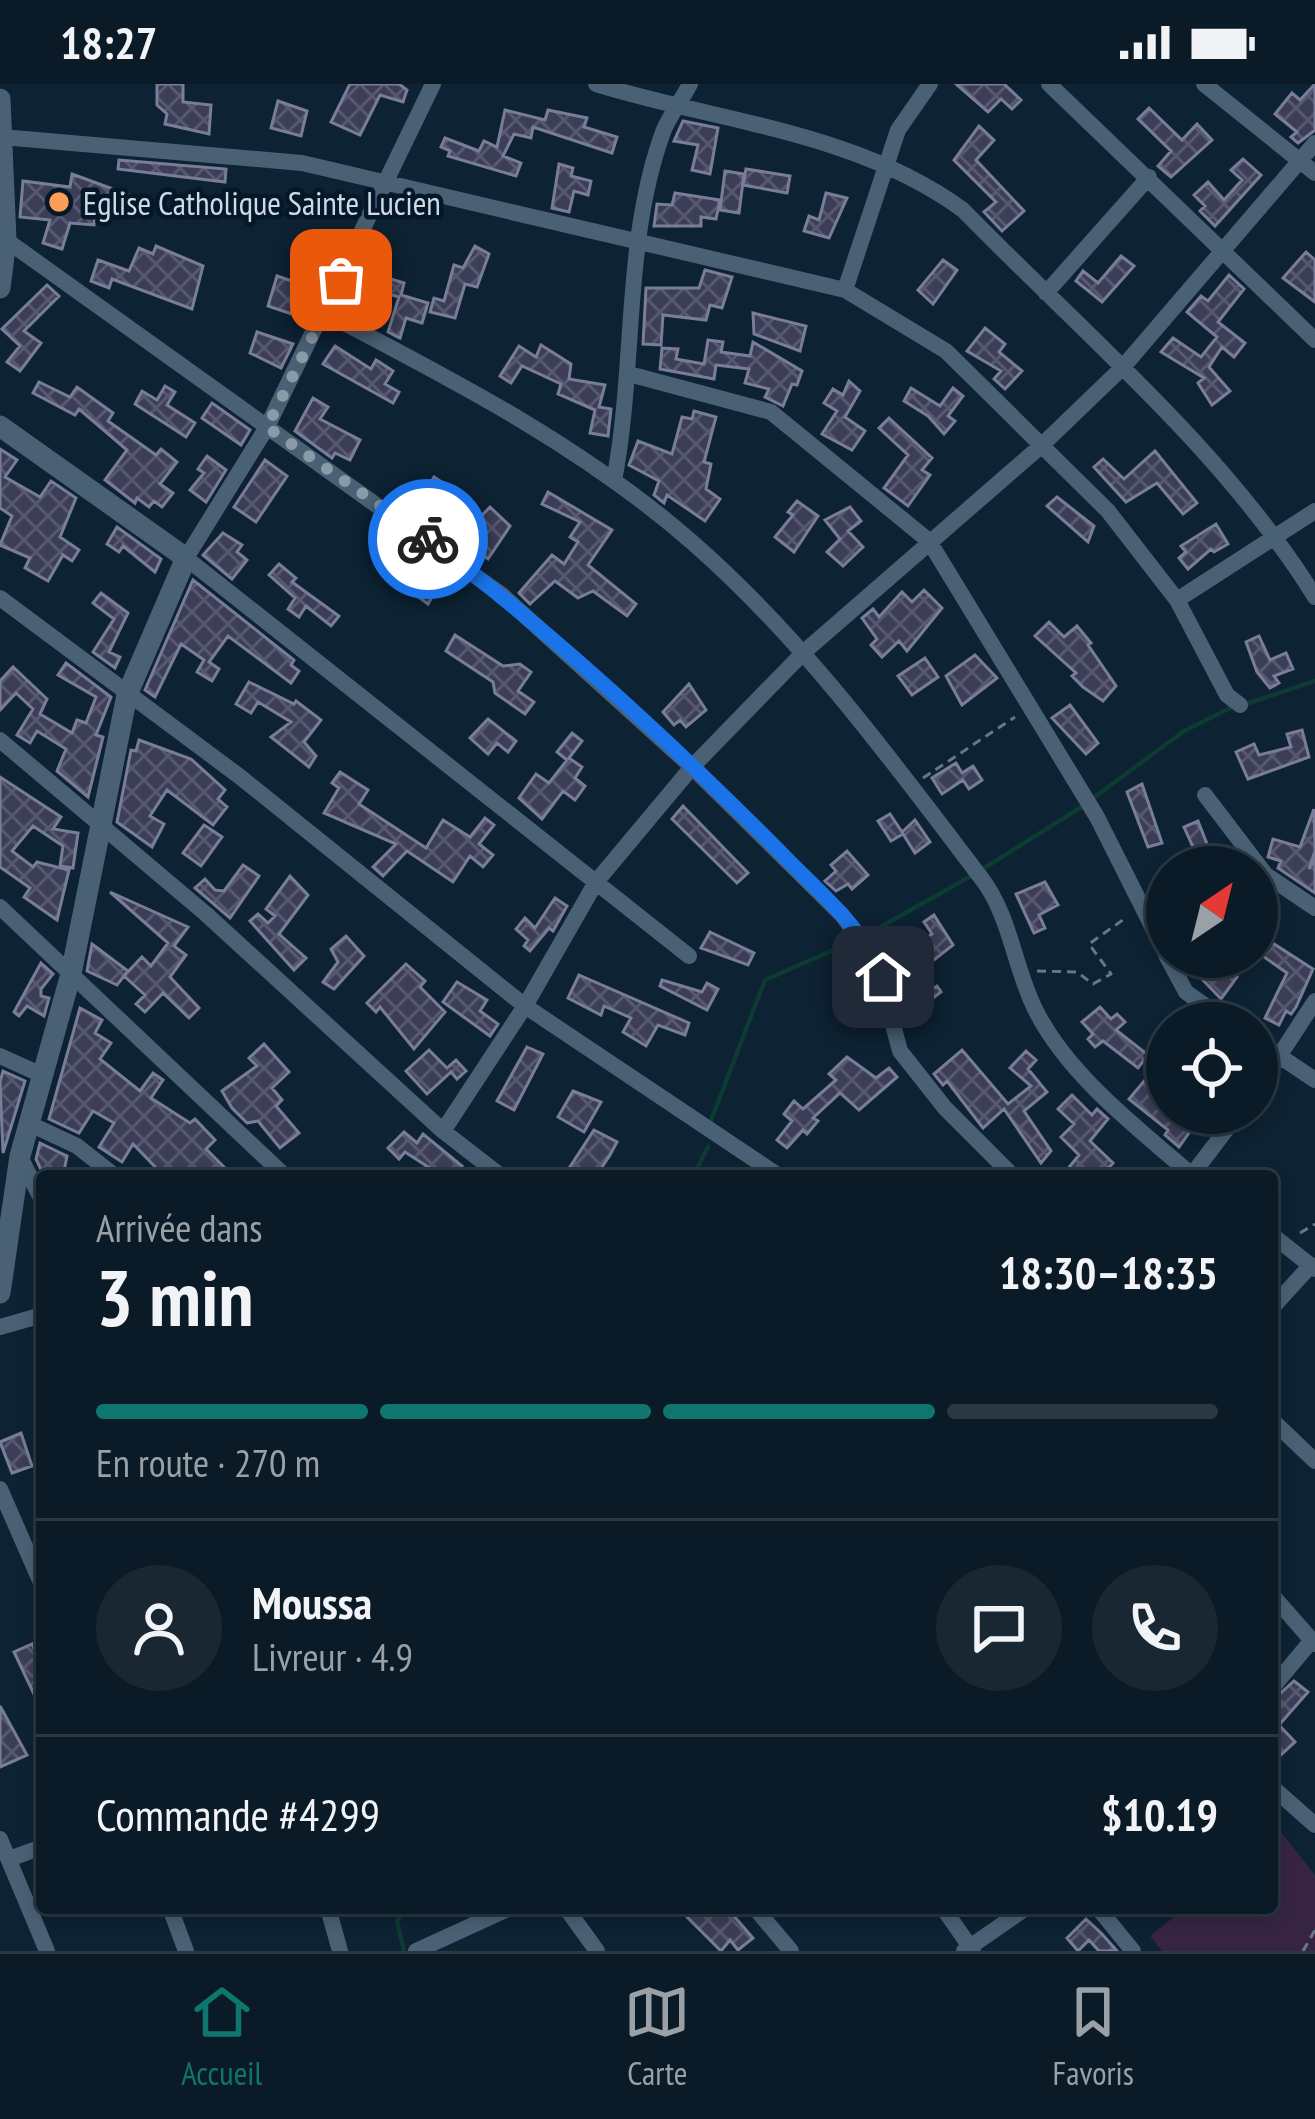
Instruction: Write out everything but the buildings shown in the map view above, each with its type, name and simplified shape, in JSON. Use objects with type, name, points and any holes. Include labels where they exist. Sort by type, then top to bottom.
[{"type":"street","points":[[0,1293],[20,1156],[71,974],[98,819],[128,695],[186,558],[267,427],[390,183],[433,84]]},
{"type":"street","points":[[596,84],[885,161],[963,210],[1123,367],[1274,538],[1315,597]]},
{"type":"street","points":[[614,481],[629,374],[638,239],[662,138],[690,84]]},
{"type":"street","points":[[845,290],[885,161],[910,107],[930,84]]},
{"type":"street","points":[[1049,84],[1315,340]]},
{"type":"street","points":[[1204,84],[1315,173]]},
{"type":"street","points":[[0,99],[6,240],[0,288]]},
{"type":"street","points":[[2,137],[224,152],[390,183],[845,290],[946,351],[1108,511],[1177,600],[1227,694],[1240,705]]},
{"type":"street","points":[[442,1131],[525,1006],[596,882],[692,767],[804,652],[1042,445],[1123,367],[1315,143]]},
{"type":"street","points":[[1046,293],[1149,177]]},
{"type":"street","points":[[6,240],[502,595],[692,767],[859,938],[883,977],[891,1034],[900,1052],[945,1108],[1007,1170]]},
{"type":"street","points":[[325,313],[453,380],[614,481],[694,543],[804,652],[977,873],[1023,970],[1036,1012],[1094,1087],[1185,1170]]},
{"type":"street","points":[[629,374],[771,412],[929,541],[1089,802],[1146,912]]},
{"type":"street","points":[[0,426],[186,558],[689,956]]},
{"type":"street","points":[[1177,600],[1315,512]]},
{"type":"street","points":[[0,598],[238,776],[525,1006],[769,1170]]},
{"type":"street","points":[[0,740],[98,819],[442,1131],[493,1170]]},
{"type":"street","points":[[1205,795],[1266,875],[1315,908]]},
{"type":"street","points":[[0,907],[279,1170]]},
{"type":"street","points":[[1178,978],[1186,992],[1200,1002]]},
{"type":"street","points":[[1278,1063],[1315,1001]]},
{"type":"street","points":[[1278,1055],[1315,1079]]},
{"type":"street","points":[[0,1056],[42,1075]]},
{"type":"street","points":[[32,1125],[77,1146],[107,1170]]},
{"type":"street","points":[[1196,1170],[1223,1134]]},
{"type":"street","points":[[20,1156],[36,1188]]},
{"type":"street","points":[[1278,1240],[1313,1267],[1278,1302]]},
{"type":"street","points":[[0,1328],[36,1317]]},
{"type":"street","points":[[1278,1426],[1315,1461]]},
{"type":"street","points":[[0,1489],[36,1571]]},
{"type":"street","points":[[1278,1602],[1313,1642],[1278,1681]]},
{"type":"street","points":[[1278,1792],[1315,1825]]},
{"type":"street","points":[[0,1839],[47,1951]]},
{"type":"street","points":[[9,1858],[36,1848]]},
{"type":"street","points":[[172,1914],[186,1951]]},
{"type":"street","points":[[330,1914],[340,1951]]},
{"type":"street","points":[[416,1951],[498,1914]]},
{"type":"street","points":[[570,1914],[597,1951]]},
{"type":"street","points":[[760,1914],[791,1951]]},
{"type":"street","points":[[948,1914],[969,1950],[1018,1914]]},
{"type":"street","points":[[1103,1914],[1133,1951]]},
{"type":"path","points":[[912,786],[991,737],[1028,702]]},
{"type":"path","points":[[1023,970],[1077,973],[1093,984],[1111,974],[1089,944],[1143,905]]},
{"type":"path","points":[[1278,1240],[1315,1225]]},
{"type":"path","points":[[1303,1951],[1315,1930]]},
{"type":"shaded area","points":[[1281,1832],[1315,1875],[1315,1951],[1162,1951],[1150,1936],[1178,1914],[1278,1914]]},
{"type":"waterway","points":[[1243,705],[1315,681]]},
{"type":"waterway","points":[[1092,799],[1184,731],[1232,707]]},
{"type":"waterway","points":[[981,870],[1083,806]]},
{"type":"waterway","points":[[866,935],[971,876]]},
{"type":"waterway","points":[[710,1123],[765,980],[856,940]]},
{"type":"waterway","points":[[696,1170],[708,1147]]},
{"type":"waterway","points":[[401,1914],[397,1921],[404,1951]]},
{"type":"way so far","points":[[341,280],[267,427],[428,539]]},
{"type":"place","name":"Eglise Catholique Sainte Lucien","points":[[59,202]]},
{"type":"route","points":[[428,539],[502,595],[744,817],[842,915],[883,977]]}]
